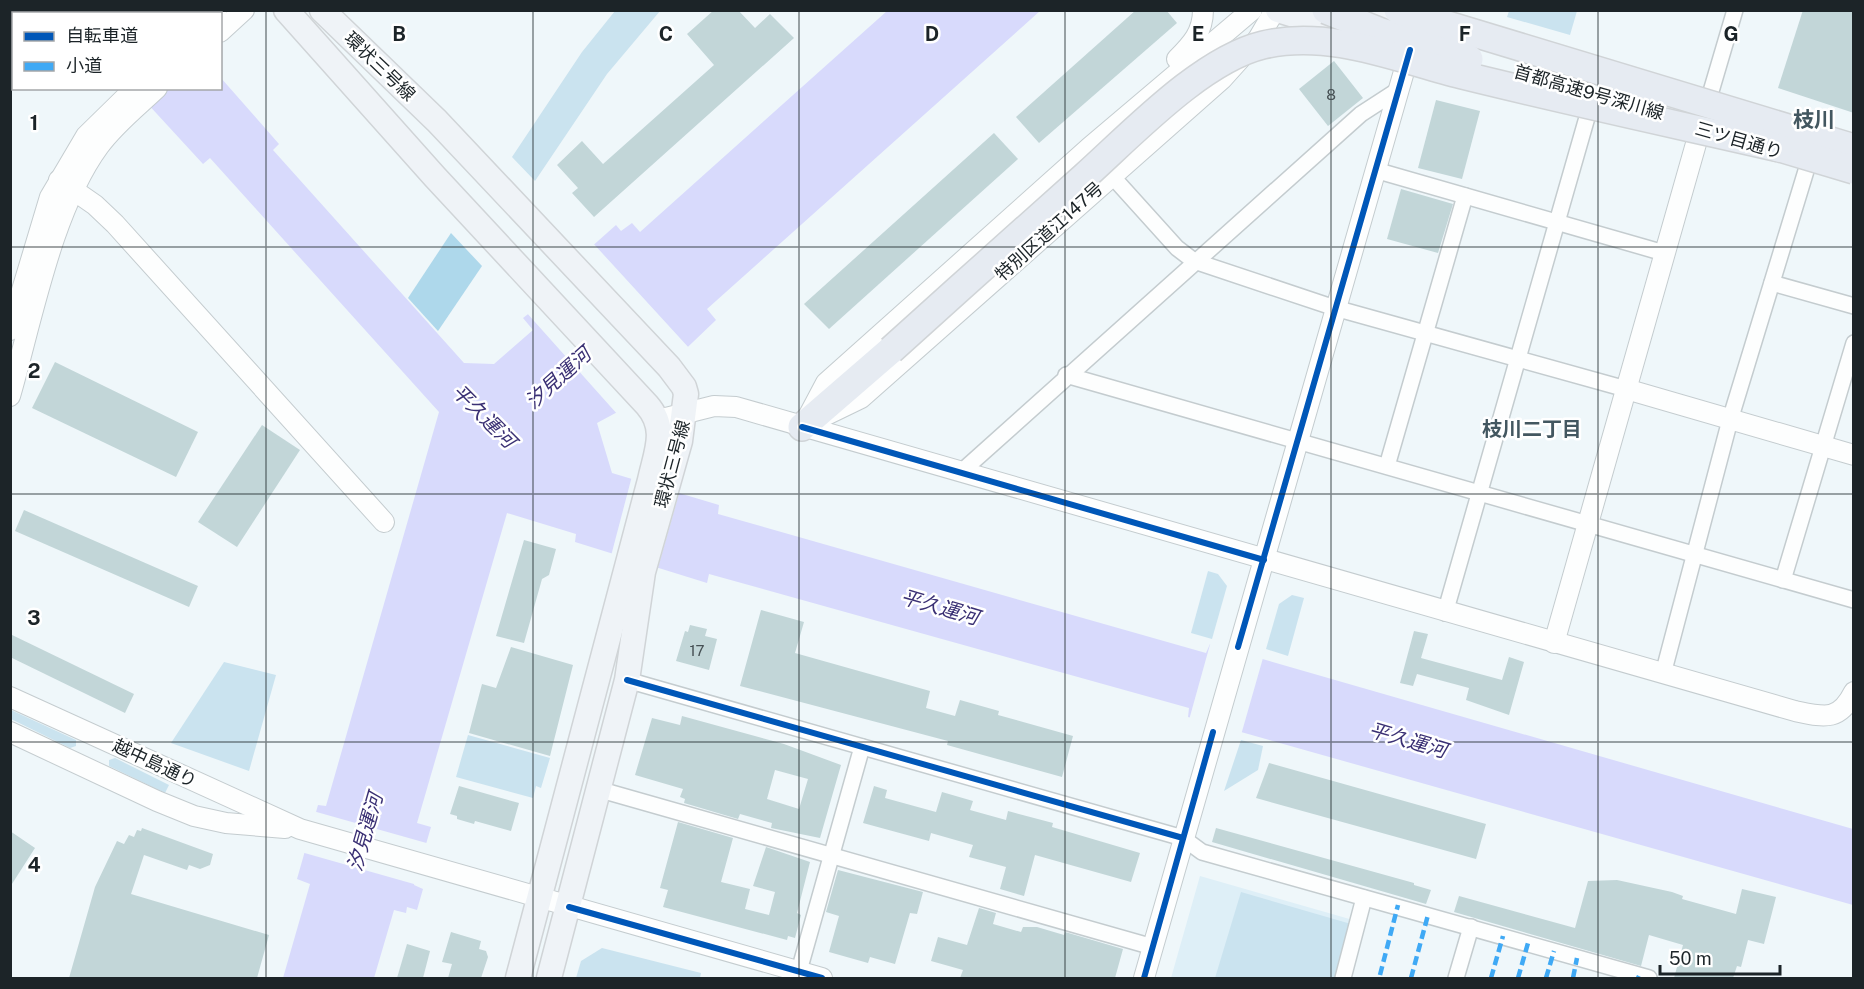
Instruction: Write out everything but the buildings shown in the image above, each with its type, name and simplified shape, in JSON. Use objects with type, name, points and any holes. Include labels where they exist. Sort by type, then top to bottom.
[{"type":"highway","name":"首都高速9号深川線","points":[[1326,10],[1381,32],[1645,107],[1854,172]]},
{"type":"highway","name":"首都高速9号深川線","points":[[1412,14],[1854,147]]},
{"type":"highway","points":[[802,427],[1173,99],[1233,56],[1262,45],[1292,40],[1321,40],[1352,46],[1461,75],[1779,148]]},
{"type":"main road","name":"環状三号線","points":[[286,10],[435,177],[640,397],[658,420],[659,483]]},
{"type":"main road","name":"環状三号線","points":[[322,10],[464,148],[669,368],[684,387],[686,411],[659,483],[518,978]]},
{"type":"main road","name":"三ツ目通り","points":[[1276,10],[1410,50],[1854,172]]},
{"type":"main road","name":"三ツ目通り","points":[[1381,10],[1412,14],[1707,105],[1854,147]]},
{"type":"main road","points":[[409,148],[425,147],[437,133],[437,121]]},
{"type":"main road","points":[[435,177],[438,162],[448,153],[464,148]]},
{"type":"main road","name":"環状三号線","points":[[549,978],[601,790],[627,680],[634,569]]},
{"type":"street","points":[[222,30],[244,10]]},
{"type":"street","name":"特別区道江147号","points":[[1089,148],[1193,43],[1200,29],[1203,10]]},
{"type":"street","name":"特別区道江147号","points":[[802,427],[826,383],[1089,148],[1252,10]]},
{"type":"street","name":"特別区道江147号","points":[[802,427],[861,398],[1222,79],[1258,39],[1276,10]]},
{"type":"street","points":[[1554,643],[1735,10]]},
{"type":"street","points":[[1144,978],[1410,50],[1412,14]]},
{"type":"street","points":[[10,396],[57,234],[66,186],[86,135],[134,97],[152,90]]},
{"type":"street","points":[[960,473],[1066,375],[1361,114],[1398,90]]},
{"type":"street","points":[[1445,613],[1592,99]]},
{"type":"street","points":[[1663,674],[1730,420],[1809,160]]},
{"type":"street","points":[[1375,170],[1664,253]]},
{"type":"street","points":[[1112,176],[1177,248],[1194,261],[1335,308],[1854,455]]},
{"type":"street","points":[[10,330],[39,228],[66,186]]},
{"type":"street","points":[[66,186],[115,224],[384,522]]},
{"type":"street","points":[[1387,466],[1465,196]]},
{"type":"street","points":[[1772,283],[1854,306]]},
{"type":"street","points":[[1783,580],[1854,343]]},
{"type":"street","points":[[1066,375],[1854,600]]},
{"type":"street","points":[[658,420],[686,411],[714,406],[736,407],[1445,613],[1820,717],[1836,714],[1846,707],[1854,692]]},
{"type":"street","points":[[627,680],[1183,838],[1202,852],[1649,978]]},
{"type":"street","name":"越中島通り","points":[[10,697],[300,829],[797,975],[822,978]]},
{"type":"street","name":"越中島通り","points":[[10,732],[194,816],[226,823],[300,829]]},
{"type":"street","points":[[797,975],[862,747]]},
{"type":"street","points":[[601,790],[1153,947]]},
{"type":"street","points":[[1343,978],[1364,898]]},
{"type":"street","points":[[1456,978],[1471,927]]},
{"type":"shaded area","points":[[1509,10],[1577,11],[1570,35],[1507,17]]},
{"type":"shaded area","points":[[615,11],[660,11],[607,74],[535,181],[512,157],[582,52]]},
{"type":"shaded area","points":[[451,233],[482,266],[438,331],[408,298]]},
{"type":"shaded area","points":[[1208,571],[1218,574],[1227,586],[1212,639],[1191,633]]},
{"type":"shaded area","points":[[1292,595],[1304,598],[1288,656],[1266,649],[1279,604]]},
{"type":"shaded area","points":[[224,662],[276,675],[249,771],[171,743]]},
{"type":"shaded area","points":[[11,710],[76,740],[76,746],[70,748],[11,719]]},
{"type":"shaded area","points":[[468,735],[550,758],[541,788],[536,786],[533,798],[456,777]]},
{"type":"shaded area","points":[[1241,740],[1263,746],[1258,770],[1224,791]]},
{"type":"shaded area","points":[[115,758],[169,785],[165,793],[109,766],[109,760]]},
{"type":"shaded area","points":[[1200,876],[1353,920],[1337,978],[1171,978]]},
{"type":"shaded area","points":[[1241,892],[1351,924],[1335,978],[1215,978]]},
{"type":"shaded area","points":[[602,948],[701,973],[700,978],[576,978],[581,961]]},
{"type":"water","points":[[887,11],[1040,11],[707,309],[716,320],[623,409],[597,423],[612,473],[719,505],[718,514],[1206,653],[1210,644],[1853,829],[1853,905],[1188,717],[1189,708],[709,574],[707,583],[575,542],[576,534],[507,513],[417,823],[431,827],[414,885],[423,889],[417,910],[407,907],[406,913],[394,910],[374,978],[283,978],[310,884],[297,879],[318,805],[326,806],[439,412],[210,158],[203,164],[135,90],[222,90],[222,79],[279,144],[273,150],[464,363],[494,364],[533,330],[523,318],[532,311],[526,305],[616,225],[621,231],[632,223],[640,232]]},
{"type":"pier","points":[[592,242],[690,349],[618,415],[526,312],[528,310],[523,305]]},
{"type":"pier","points":[[632,476],[680,490],[657,571],[611,556]]},
{"type":"pier","points":[[1211,641],[1263,658],[1241,735],[1189,720]]},
{"type":"pier","points":[[313,811],[430,844],[418,884],[421,886],[301,852]]},
{"type":"marked path","points":[[1380,975],[1398,905]]},
{"type":"marked path","points":[[1411,978],[1428,915]]},
{"type":"marked path","points":[[1491,978],[1503,936]]},
{"type":"marked path","points":[[1518,978],[1528,943]]},
{"type":"marked path","points":[[1546,978],[1554,951]]},
{"type":"marked path","points":[[1573,978],[1577,958]]},
{"type":"cycle path","points":[[1238,647],[1410,50]]},
{"type":"cycle path","points":[[802,427],[1264,560]]},
{"type":"cycle path","points":[[627,680],[1183,838]]},
{"type":"cycle path","points":[[1144,978],[1213,732]]},
{"type":"cycle path","points":[[569,907],[822,978]]},
{"type":"district","name":"枝川","points":[[1814,119]]},
{"type":"district","name":"枝川二丁目","points":[[1532,429]]},
{"type":"water label","name":"汐見運河","points":[[558,378]]},
{"type":"water label","name":"平久運河","points":[[484,416]]},
{"type":"water label","name":"平久運河","points":[[940,607]]},
{"type":"water label","name":"平久運河","points":[[1408,740]]},
{"type":"water label","name":"汐見運河","points":[[365,832]]}]
